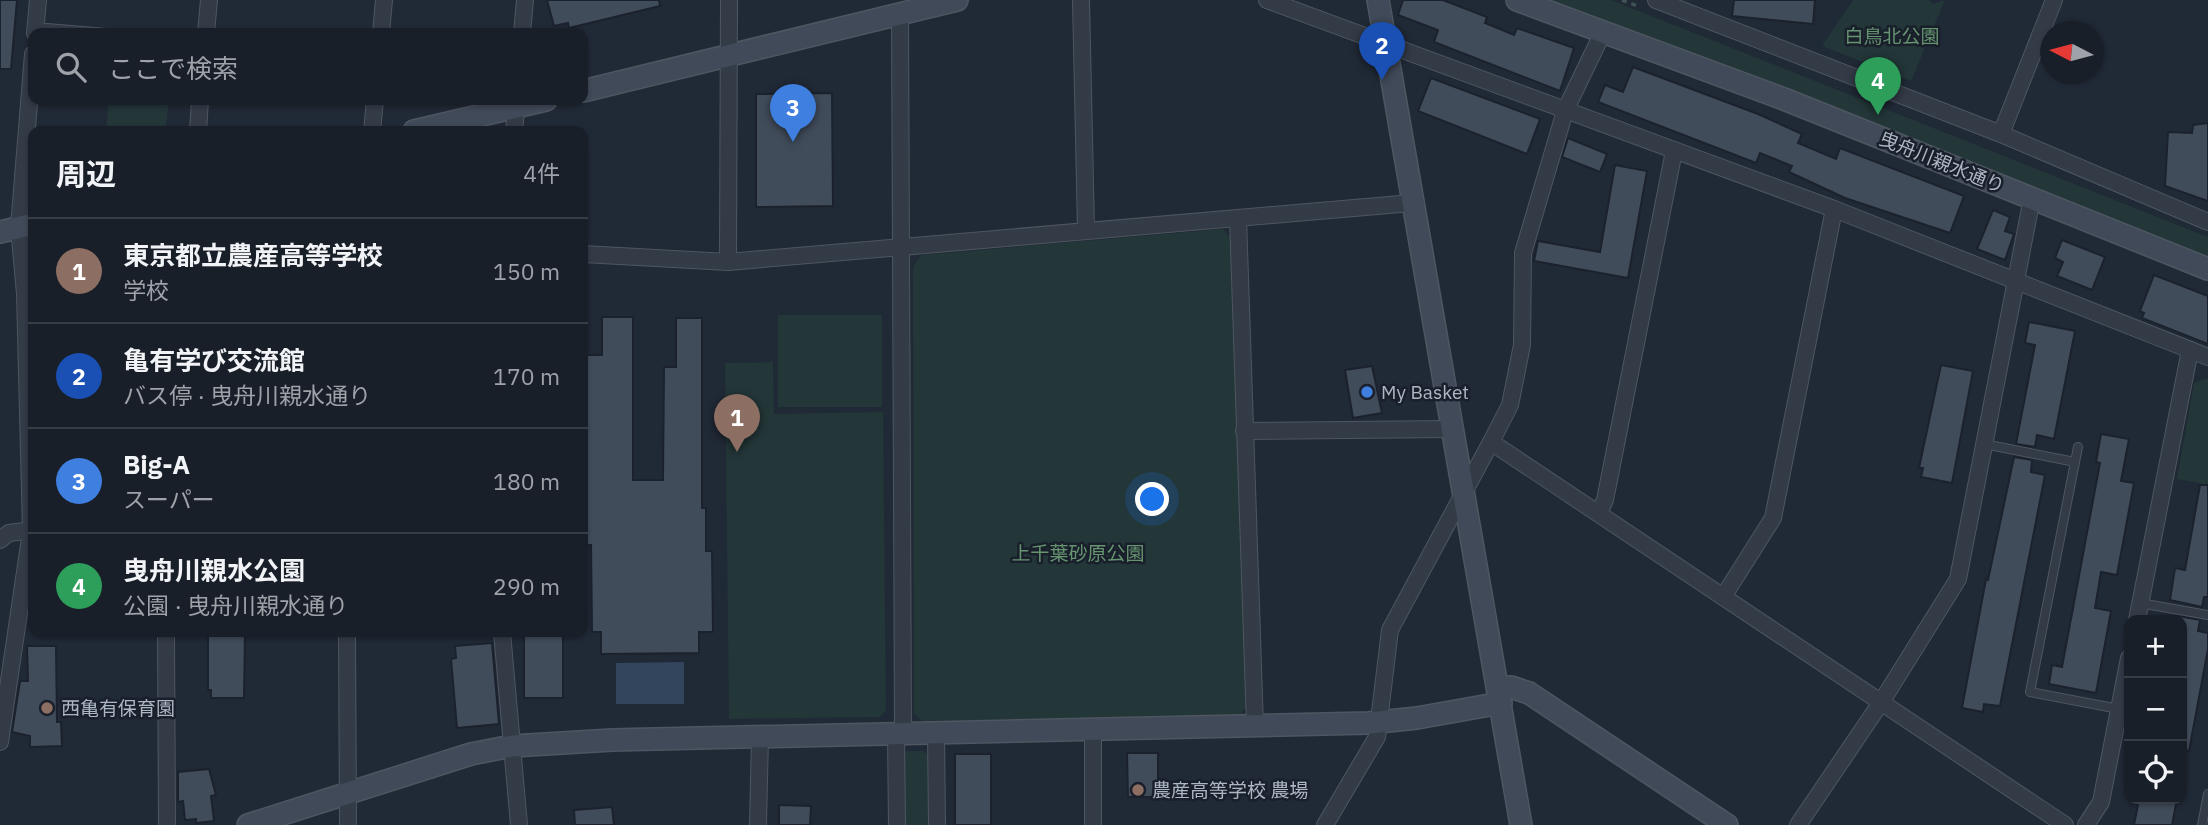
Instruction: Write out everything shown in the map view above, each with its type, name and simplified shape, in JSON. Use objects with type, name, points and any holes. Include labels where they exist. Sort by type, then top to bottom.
[{"type":"street","points":[[35,28],[38,0]]},
{"type":"street","points":[[206,28],[209,0]]},
{"type":"street","points":[[381,28],[384,0]]},
{"type":"street","points":[[522,28],[525,0]]},
{"type":"street","points":[[729,0],[729,262]]},
{"type":"street","points":[[588,90],[957,0]]},
{"type":"street","points":[[1081,0],[1086,230]]},
{"type":"street","points":[[1267,0],[1834,209],[2208,357]]},
{"type":"street","points":[[1378,0],[1521,825]]},
{"type":"street","name":"曳舟川親水通り","points":[[1517,0],[2032,198],[2208,270]]},
{"type":"street","points":[[1656,0],[2001,134],[2208,222]]},
{"type":"street","points":[[2001,134],[2054,0]]},
{"type":"street","points":[[897,825],[900,733],[902,247],[900,14]]},
{"type":"street","points":[[1331,822],[1373,747],[1379,723],[1390,630],[1510,405],[1522,345],[1523,253],[1566,111],[1603,32]]},
{"type":"street","points":[[28,396],[25,294],[18,228],[29,105]]},
{"type":"street","points":[[198,126],[200,105]]},
{"type":"street","points":[[372,126],[375,105]]},
{"type":"street","points":[[433,126],[512,105]]},
{"type":"street","points":[[514,126],[516,105]]},
{"type":"street","points":[[1599,513],[1605,500],[1674,151]]},
{"type":"street","points":[[1798,825],[1882,701],[1958,579],[2032,198]]},
{"type":"street","points":[[588,254],[729,262],[1412,203]]},
{"type":"street","points":[[1723,597],[1773,518],[1834,209]]},
{"type":"street","points":[[1238,218],[1255,726]]},
{"type":"street","points":[[2138,615],[2190,350]]},
{"type":"street","points":[[1244,431],[1451,429]]},
{"type":"street","points":[[1490,442],[2065,825]]},
{"type":"street","points":[[0,540],[9,533],[28,531]]},
{"type":"street","points":[[0,743],[28,558]]},
{"type":"street","points":[[166,637],[167,825]]},
{"type":"street","points":[[346,637],[348,825]]},
{"type":"street","points":[[502,637],[519,825]]},
{"type":"street","points":[[2086,825],[2101,802],[2125,678]]},
{"type":"street","points":[[248,825],[459,757],[512,746],[760,736],[1379,723],[1499,696],[1529,693],[1727,825]]},
{"type":"street","points":[[1093,728],[1093,825]]},
{"type":"street","points":[[936,733],[937,825]]},
{"type":"street","points":[[758,825],[760,736]]},
{"type":"lane","points":[[1984,444],[2075,462]]},
{"type":"lane","points":[[2078,447],[2030,692],[2119,709]]},
{"type":"lane","points":[[2140,603],[2208,615]]},
{"type":"lane","points":[[2202,825],[2208,794]]},
{"type":"green space","points":[[1550,0],[1611,0],[2208,237],[2208,256]]},
{"type":"green space","name":"白鳥北公園","points":[[1853,0],[1929,0],[1933,4],[1945,0],[1911,81],[1822,46]]},
{"type":"green space","points":[[109,105],[168,105],[166,126],[106,126]]},
{"type":"green space","name":"上千葉砂原公園","points":[[1223,229],[1230,237],[1249,705],[1239,715],[922,721],[914,714],[913,267],[921,255]]},
{"type":"green space","points":[[778,315],[882,315],[882,407],[778,407]]},
{"type":"green space","points":[[773,362],[774,414],[883,412],[886,710],[880,717],[729,719],[725,363]]},
{"type":"green space","points":[[2208,378],[2208,485],[2177,479],[2194,383]]},
{"type":"green space","points":[[906,751],[923,751],[929,755],[930,825],[902,825],[902,757]]},
{"type":"water","points":[[684,662],[684,704],[616,704],[616,663]]},
{"type":"building","points":[[0,0],[17,0],[11,69],[0,69]]},
{"type":"building","points":[[547,0],[659,0],[660,6],[569,28],[568,23],[554,26]]},
{"type":"building","points":[[1403,0],[1443,0],[1487,17],[1485,23],[1514,35],[1517,28],[1574,48],[1560,91],[1434,42],[1438,30],[1398,15]]},
{"type":"building","points":[[1734,0],[1815,0],[1813,24],[1732,16]]},
{"type":"building","points":[[1633,67],[1758,114],[1802,134],[1798,143],[1836,159],[1840,148],[1964,196],[1950,233],[1845,198],[1789,172],[1792,166],[1760,153],[1756,163],[1598,102],[1605,85],[1623,92]]},
{"type":"building","points":[[1431,78],[1540,119],[1527,154],[1418,111]]},
{"type":"building","points":[[832,93],[833,206],[756,207],[756,94]]},
{"type":"building","points":[[2208,123],[2208,201],[2165,186],[2168,132],[2192,133],[2193,125]]},
{"type":"building","points":[[1568,138],[1607,154],[1600,172],[1562,157]]},
{"type":"building","points":[[1615,165],[1647,171],[1628,278],[1534,261],[1538,241],[1600,252]]},
{"type":"building","points":[[1993,210],[2010,217],[2005,231],[2014,234],[2005,260],[1977,249]]},
{"type":"building","points":[[2062,240],[2105,257],[2092,290],[2057,276],[2063,262],[2055,258]]},
{"type":"building","points":[[2154,275],[2208,296],[2208,344],[2142,318],[2144,313],[2140,311]]},
{"type":"building","points":[[602,317],[633,317],[633,480],[663,480],[664,367],[676,367],[676,318],[702,318],[702,508],[706,508],[706,551],[712,551],[713,632],[699,632],[699,653],[601,654],[601,632],[592,632],[591,545],[588,545],[588,355],[602,355]]},
{"type":"building","points":[[2029,322],[2075,331],[2054,439],[2037,435],[2035,447],[2016,444],[2035,345],[2025,343]]},
{"type":"building","points":[[1941,365],[1973,371],[1952,483],[1921,477],[1923,468],[1919,468]]},
{"type":"building","points":[[1372,366],[1382,413],[1353,418],[1345,370]]},
{"type":"building","points":[[2101,434],[2129,439],[2121,481],[2134,483],[2117,575],[2101,572],[2095,608],[2111,611],[2096,693],[2049,684],[2052,665],[2062,667],[2100,463],[2096,462]]},
{"type":"building","points":[[2014,457],[2032,460],[2031,472],[2045,475],[2000,706],[1984,704],[1983,712],[1962,708],[1986,579],[1988,580]]},
{"type":"building","points":[[2200,485],[2208,485],[2208,597],[2204,597],[2202,607],[2170,600],[2175,568],[2185,570]]},
{"type":"building","points":[[2187,618],[2200,620],[2198,631],[2208,633],[2208,649],[2189,751]]},
{"type":"building","points":[[208,637],[245,637],[244,698],[211,698],[211,690],[208,690]]},
{"type":"building","points":[[524,637],[563,637],[563,698],[524,698]]},
{"type":"building","points":[[492,643],[499,724],[457,728],[451,659],[456,658],[455,646]]},
{"type":"building","points":[[27,646],[56,646],[57,722],[61,722],[62,746],[30,747],[30,736],[12,732],[20,681],[28,681]]},
{"type":"building","points":[[1127,753],[1158,753],[1158,797],[1128,797]]},
{"type":"building","points":[[955,754],[991,754],[991,825],[955,825]]},
{"type":"building","points":[[209,769],[216,795],[211,796],[214,821],[196,823],[196,819],[185,820],[183,801],[178,802],[178,772]]},
{"type":"building","points":[[2138,804],[2176,804],[2172,825],[2134,825]]},
{"type":"building","points":[[779,805],[811,806],[810,825],[779,825]]},
{"type":"building","points":[[612,807],[614,825],[575,825],[574,810]]},
{"type":"place","name":"亀有学び交流館","points":[[1382,80]]},
{"type":"place","name":"曳舟川親水公園","points":[[1878,115]]},
{"type":"place","name":"Big-A","points":[[793,142]]},
{"type":"place","name":"My Basket","points":[[1367,392]]},
{"type":"place","name":"東京都立農産高等学校","points":[[737,452]]},
{"type":"place","name":"西亀有保育園","points":[[47,708]]},
{"type":"place","name":"農産高等学校 農場","points":[[1138,790]]}]
